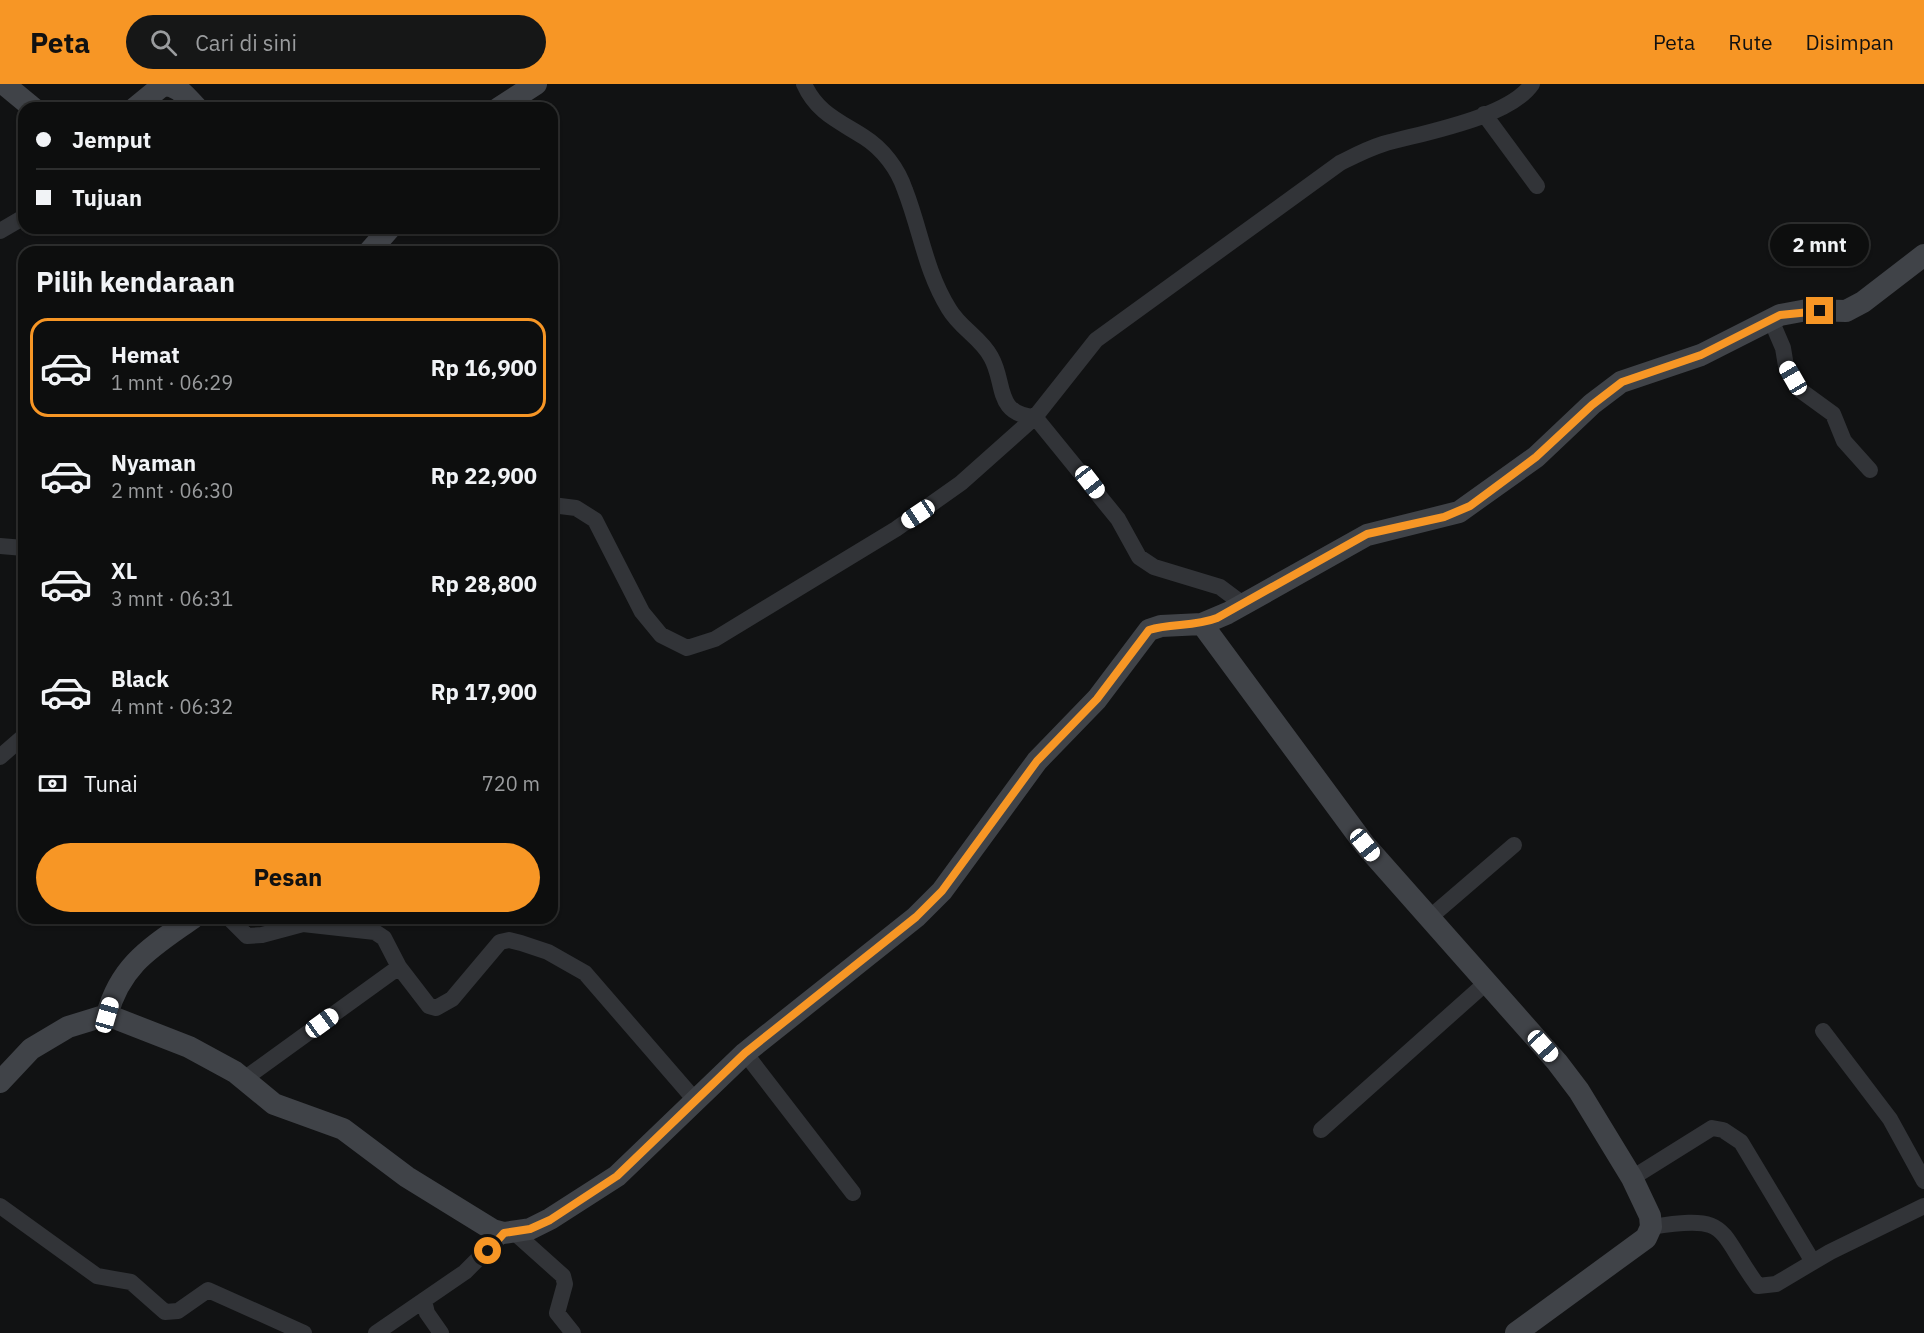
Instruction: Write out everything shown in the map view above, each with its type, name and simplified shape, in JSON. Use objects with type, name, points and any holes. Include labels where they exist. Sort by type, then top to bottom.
[{"type":"street","points":[[3,84],[26,102]]},
{"type":"street","points":[[508,102],[536,84]]},
{"type":"street","points":[[804,84],[822,111],[865,137],[888,158],[904,186],[923,254],[949,309],[990,355],[1007,404],[1022,416],[1035,417],[1118,519],[1139,557],[1154,567],[1220,587],[1244,604]]},
{"type":"street","points":[[558,506],[576,508],[596,520],[642,612],[661,635],[687,648],[715,639],[739,627],[911,519],[961,483],[1035,417],[1077,361],[1112,326],[1340,163],[1381,145],[1484,114],[1520,96],[1532,84]]},
{"type":"street","points":[[142,102],[163,85],[172,85],[191,102]]},
{"type":"street","points":[[1484,114],[1537,186]]},
{"type":"street","points":[[0,231],[18,220]]},
{"type":"street","points":[[374,246],[385,234]]},
{"type":"street","points":[[376,1333],[477,1262],[509,1233],[550,1220],[617,1176],[654,1143],[745,1053],[896,934],[932,902],[1018,784],[1097,699],[1149,630],[1161,626],[1202,624],[1244,604],[1367,534],[1444,517],[1470,506],[1541,453],[1615,386],[1701,355],[1771,320],[1800,311],[1846,311],[1863,302],[1924,255]]},
{"type":"street","points":[[1771,320],[1783,348],[1786,366],[1800,390],[1833,414],[1844,441],[1870,470]]},
{"type":"street","points":[[0,546],[18,548]]},
{"type":"street","points":[[1202,624],[1365,845],[1574,1084],[1632,1178],[1650,1216],[1651,1227],[1646,1238],[1516,1333]]},
{"type":"street","points":[[0,757],[18,741]]},
{"type":"street","points":[[1428,919],[1514,845]]},
{"type":"street","points":[[107,1015],[117,986],[129,968],[147,951],[185,924]]},
{"type":"street","points":[[235,924],[247,936],[262,935],[303,924],[375,932],[384,938],[399,967],[422,999],[429,1006],[436,1008],[460,992],[500,942],[509,940],[548,952],[585,973],[695,1100]]},
{"type":"street","points":[[244,1079],[399,967]]},
{"type":"street","points":[[1321,1130],[1487,982]]},
{"type":"street","points":[[0,1082],[31,1048],[68,1027],[107,1015],[189,1047],[244,1079],[274,1104],[343,1129],[420,1185],[493,1230],[509,1233],[562,1276],[565,1284],[557,1313],[573,1333]]},
{"type":"street","points":[[1823,1031],[1890,1119],[1924,1181]]},
{"type":"street","points":[[745,1053],[853,1193]]},
{"type":"street","points":[[1632,1178],[1712,1128],[1723,1130],[1741,1142],[1813,1262]]},
{"type":"street","points":[[0,1206],[97,1276],[131,1282],[165,1312],[178,1311],[208,1290],[304,1333]]},
{"type":"street","points":[[1651,1227],[1690,1221],[1713,1225],[1729,1240],[1758,1286],[1764,1288],[1776,1284],[1813,1262],[1924,1206]]},
{"type":"street","points":[[424,1301],[427,1313],[441,1333]]},
{"type":"route","points":[[488,1251],[504,1233],[530,1229],[550,1220],[631,1165],[745,1053],[896,934],[932,902],[1018,784],[1097,699],[1140,638],[1149,630],[1161,626],[1202,624],[1228,613],[1367,534],[1459,512],[1536,457],[1592,405],[1622,382],[1701,355],[1780,315],[1807,310],[1820,311]]}]
